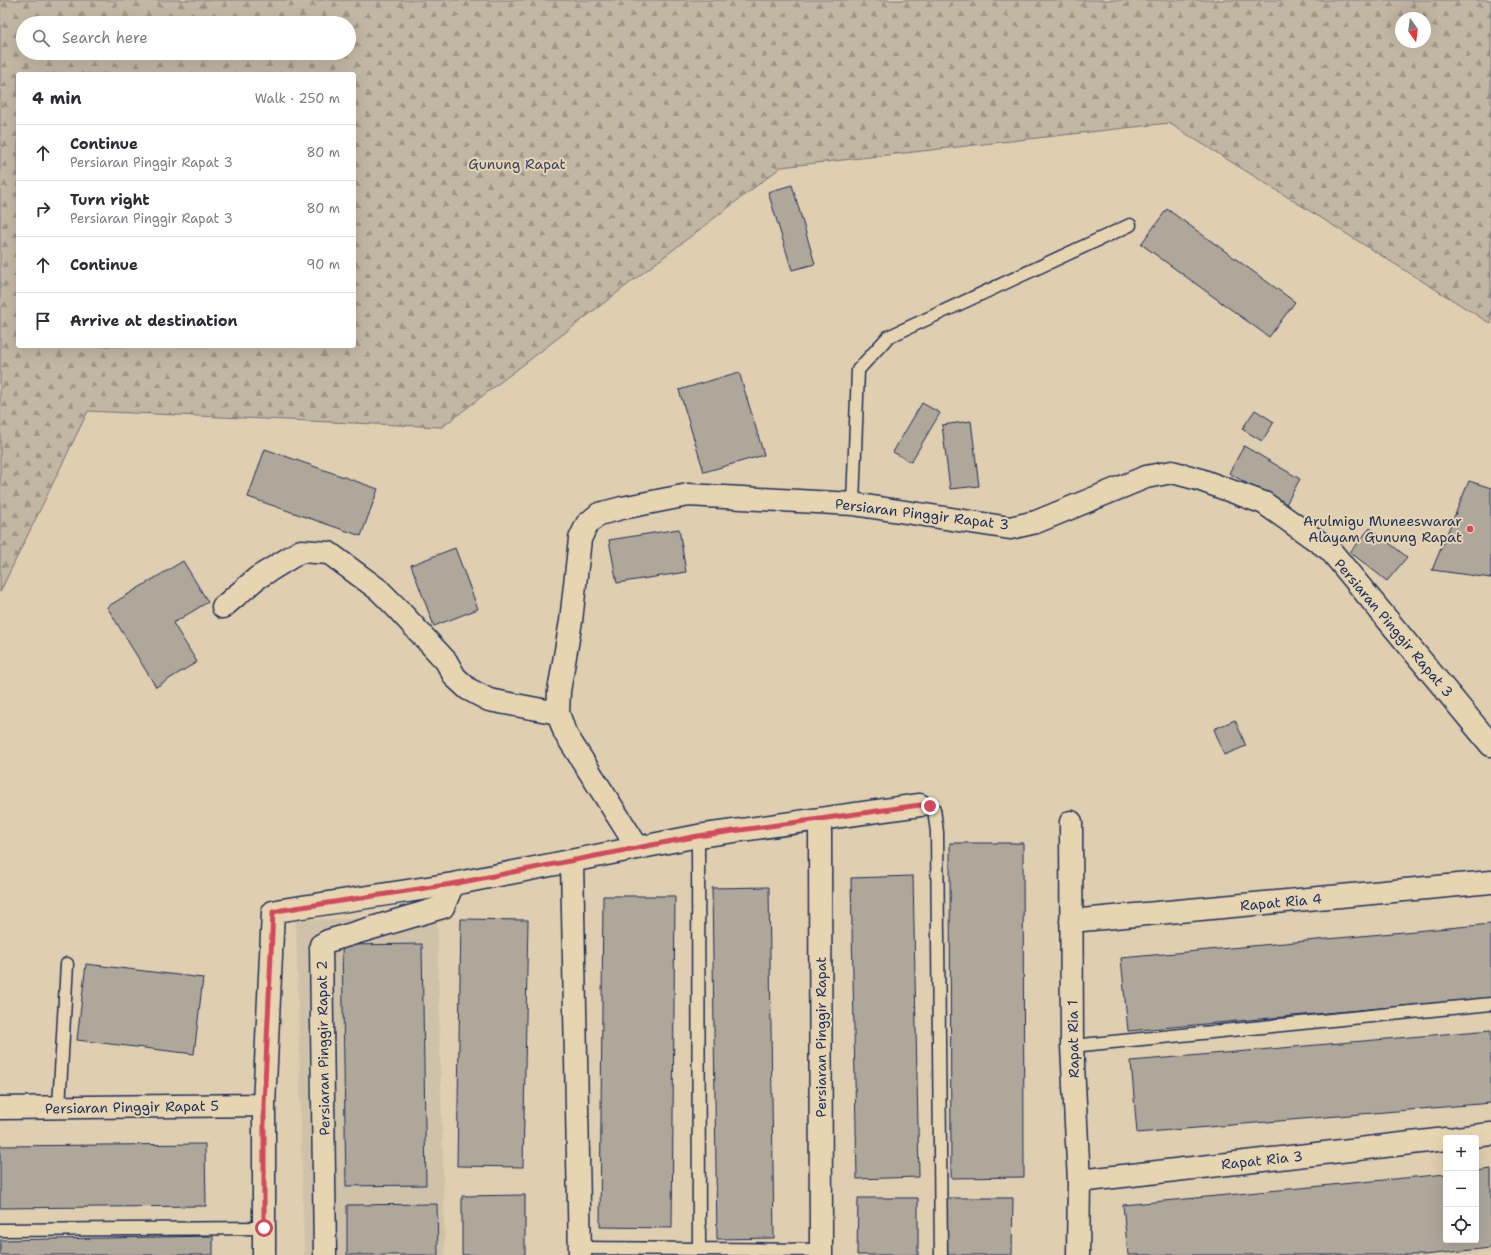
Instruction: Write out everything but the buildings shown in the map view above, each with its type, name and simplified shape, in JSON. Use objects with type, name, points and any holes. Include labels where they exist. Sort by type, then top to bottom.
[{"type":"street","name":"Persiaran Pinggir Rapat 3","points":[[638,848],[565,733],[558,713],[559,691],[570,621],[580,538],[587,524],[599,514],[688,495],[853,504],[1010,528],[1036,522],[1146,477],[1172,472],[1198,478],[1264,503],[1330,550],[1491,745]]},
{"type":"street","points":[[223,607],[257,578],[301,551],[329,553],[379,590],[446,661],[454,677],[468,689],[489,700],[558,713]]},
{"type":"street","points":[[264,1255],[264,1105],[273,912],[452,884],[572,862],[698,836],[920,805]]},
{"type":"street","name":"Persiaran Pinggir Rapat","points":[[820,819],[821,1253]]},
{"type":"street","name":"Rapat Ria 1","points":[[1071,822],[1072,1046],[1079,1181],[1078,1255]]},
{"type":"street","points":[[572,862],[580,1252]]},
{"type":"street","name":"Rapat Ria 4","points":[[1071,921],[1491,882]]},
{"type":"street","name":"Persiaran Pinggir Rapat 2","points":[[326,1255],[321,945],[328,941],[443,907],[452,884]]},
{"type":"street","name":"Persiaran Pinggir Rapat 5","points":[[0,1108],[264,1105]]},
{"type":"street","points":[[1479,1135],[1491,1134]]},
{"type":"street","name":"Rapat Ria 3","points":[[1079,1181],[1443,1139]]},
{"type":"lane","points":[[853,504],[858,370],[888,338],[1130,225]]},
{"type":"lane","points":[[920,805],[930,806],[934,809],[937,832],[941,1255]]},
{"type":"lane","points":[[698,836],[699,1248]]},
{"type":"lane","points":[[59,1107],[67,964]]},
{"type":"lane","points":[[1072,1046],[1491,1004]]},
{"type":"lane","points":[[0,1230],[264,1228]]},
{"type":"lane","points":[[580,1252],[699,1248],[821,1253]]},
{"type":"shaded area","points":[[437,916],[445,1255],[304,1255],[296,920]]},
{"type":"green space","name":"Gunung Rapat","points":[[0,0],[1491,0],[1491,324],[1169,123],[781,167],[442,427],[88,411],[0,592]]},
{"type":"place","name":"Arulmigu Muneeswarar Alayam Gunung Rapat","points":[[1470,529]]},
{"type":"route","points":[[264,1228],[264,1105],[271,923],[273,912],[452,884],[572,862],[698,836],[920,805],[930,806]]}]
